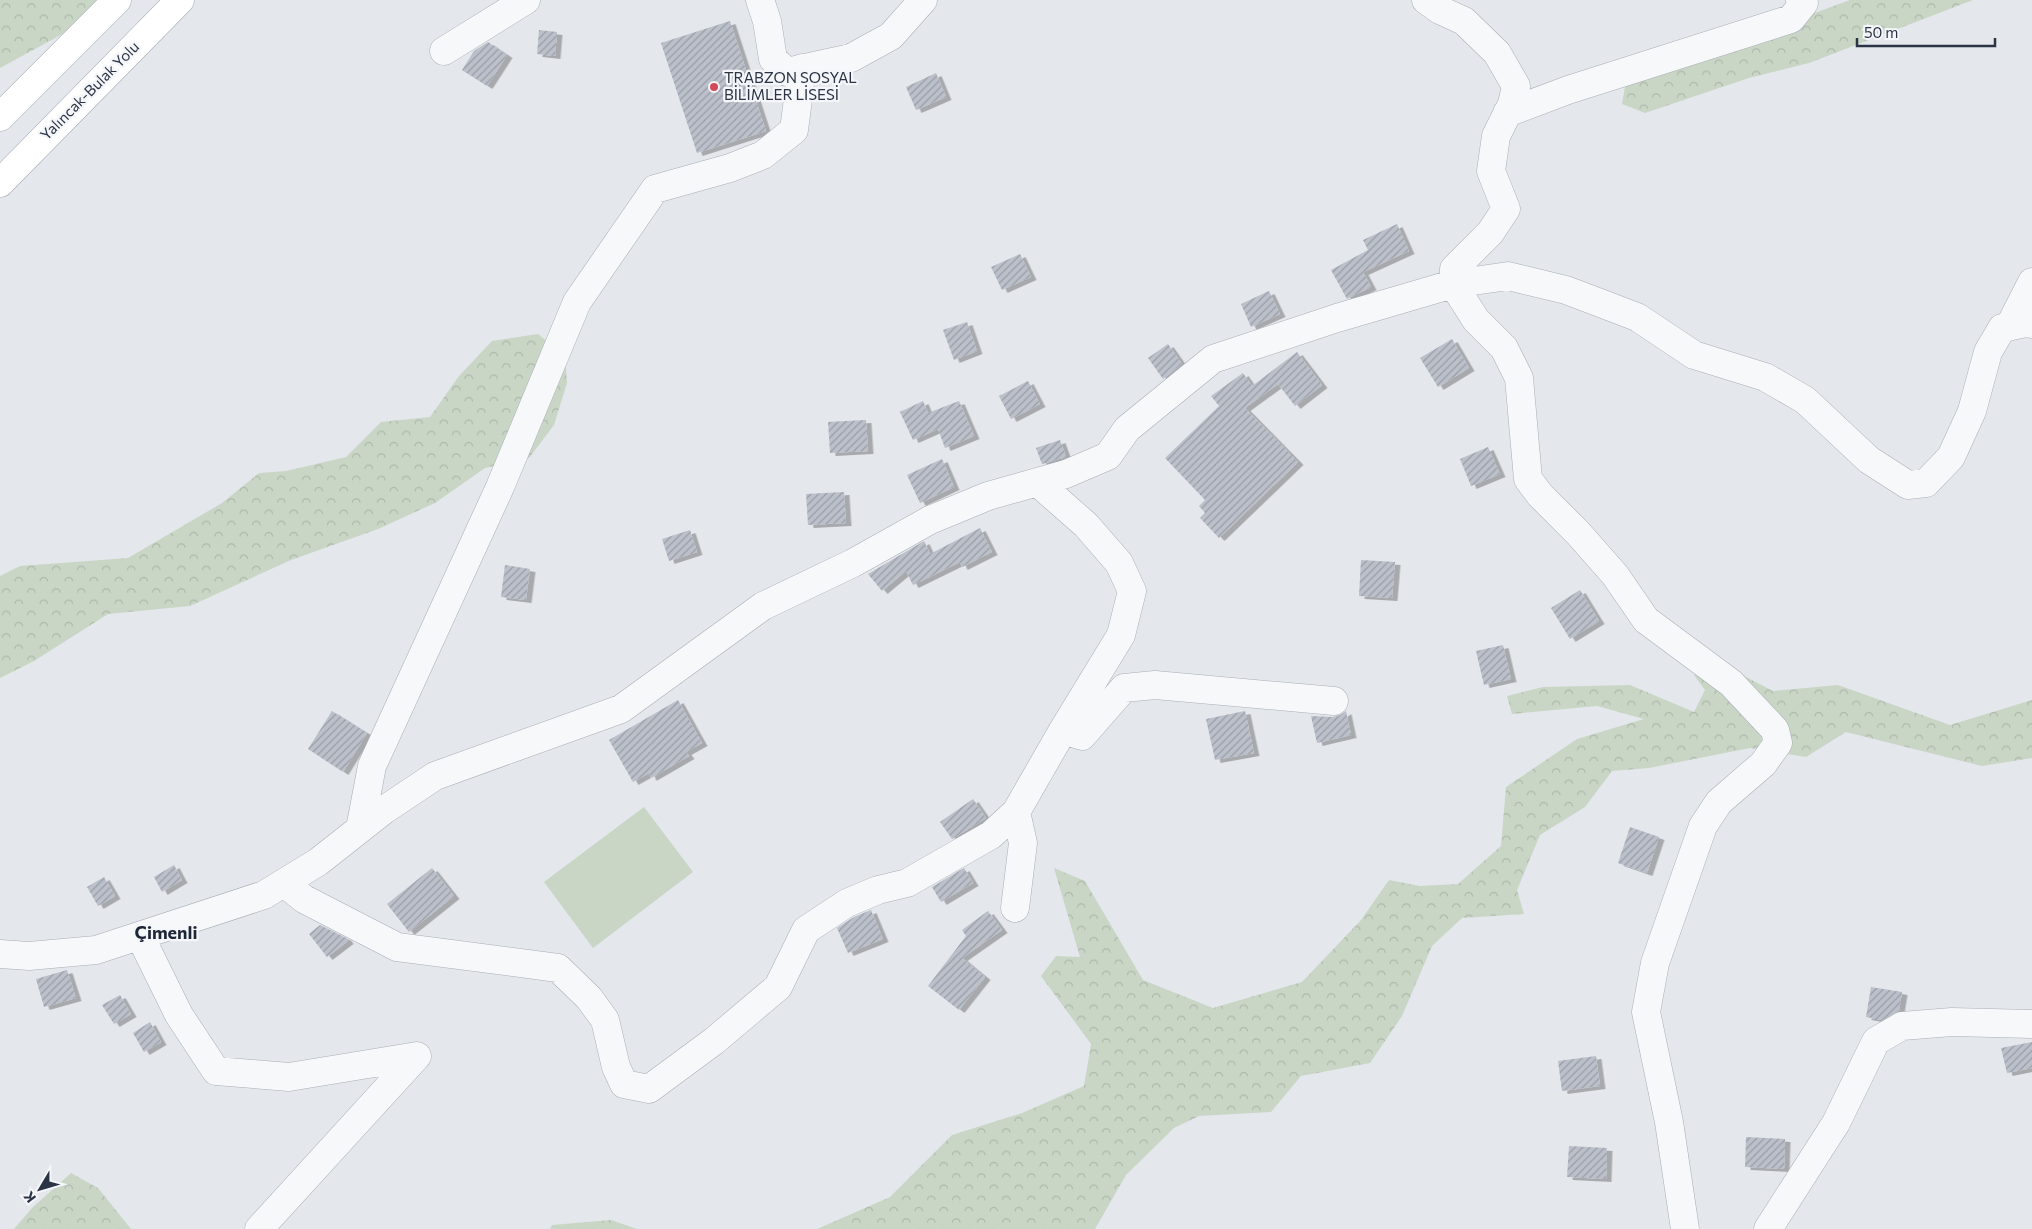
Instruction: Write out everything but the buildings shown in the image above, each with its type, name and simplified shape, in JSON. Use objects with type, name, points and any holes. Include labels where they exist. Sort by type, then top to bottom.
[{"type":"main road","points":[[0,118],[117,0]]},
{"type":"main road","name":"Yalıncak-Bulak Yolu","points":[[0,183],[180,0]]},
{"type":"street","points":[[444,51],[526,0]]},
{"type":"street","points":[[760,0],[767,21],[773,59],[787,72],[851,58],[891,36],[924,0]]},
{"type":"street","points":[[1426,0],[1440,10],[1464,21],[1497,53],[1516,86],[1512,104],[1496,136],[1491,170],[1506,209],[1490,233],[1454,269],[1453,284],[1476,320],[1504,348],[1519,378],[1528,478],[1540,495],[1578,533],[1615,575],[1646,620],[1731,683],[1775,730],[1778,743],[1763,764],[1719,802],[1703,826],[1655,963],[1646,1012],[1669,1122],[1685,1229]]},
{"type":"street","points":[[1507,113],[1568,90],[1791,19],[1804,3],[1800,0]]},
{"type":"street","points":[[360,829],[372,766],[500,487],[577,302],[655,189],[730,168],[763,155],[794,130],[802,68]]},
{"type":"street","points":[[0,954],[29,956],[96,950],[264,895],[318,862],[384,810],[435,776],[621,709],[763,606],[853,563],[930,520],[988,496],[1066,474],[1108,456],[1127,429],[1213,359],[1337,318],[1453,284],[1508,276],[1566,290],[1636,317],[1694,354],[1765,377],[1805,400],[1869,460],[1908,484],[1926,483],[1951,457],[1972,411],[1988,352],[2002,328],[2020,326],[2032,282]]},
{"type":"street","points":[[284,882],[304,899],[397,947],[558,968],[589,998],[605,1020],[616,1067],[624,1084],[649,1089],[714,1041],[778,987],[806,930],[847,903],[878,890],[907,883],[991,835],[1016,812],[1121,635],[1132,591],[1120,563],[1086,525],[1037,482]]},
{"type":"street","points":[[1063,730],[1082,736],[1124,688],[1155,685],[1334,701]]},
{"type":"street","points":[[1015,908],[1023,843],[1016,812]]},
{"type":"street","points":[[140,936],[179,1015],[216,1071],[289,1077],[417,1056],[259,1229]]},
{"type":"street","points":[[1768,1229],[1836,1123],[1876,1041],[1902,1026],[1952,1022],[2032,1024]]},
{"type":"green space","points":[[0,0],[100,0],[68,31],[0,68]]},
{"type":"green space","points":[[1850,0],[1973,0],[1809,63],[1749,78],[1645,113],[1622,104],[1625,87],[1651,73]]},
{"type":"green space","points":[[538,334],[565,356],[567,383],[554,425],[529,458],[485,468],[435,503],[378,529],[291,560],[190,606],[108,614],[34,661],[0,678],[0,576],[20,566],[128,558],[222,503],[259,473],[286,471],[346,457],[381,422],[430,417],[459,376],[492,341]]},
{"type":"green space","points":[[1713,660],[1773,691],[1838,685],[1950,725],[2032,700],[2032,758],[1982,766],[1846,732],[1806,757],[1750,748],[1649,768],[1612,771],[1585,807],[1540,835],[1517,890],[1524,914],[1462,918],[1432,946],[1402,1016],[1370,1063],[1301,1076],[1271,1112],[1199,1116],[1174,1128],[1126,1175],[1095,1229],[817,1229],[890,1197],[952,1135],[1022,1113],[1084,1086],[1091,1044],[1041,976],[1056,956],[1080,957],[1054,868],[1085,881],[1143,980],[1213,1008],[1302,982],[1361,920],[1389,880],[1420,886],[1458,884],[1501,846],[1506,787],[1577,739],[1644,719],[1597,706],[1512,714],[1507,696],[1543,687],[1630,685],[1694,712],[1705,690],[1694,675]]},
{"type":"green space","points":[[644,807],[693,872],[593,948],[544,882]]},
{"type":"green space","points":[[71,1173],[98,1188],[131,1229],[14,1229],[32,1208]]},
{"type":"green space","points":[[611,1220],[637,1229],[550,1229],[552,1225]]},
{"type":"place","name":"TRABZON SOSYAL BİLİMLER LİSESİ","points":[[714,87]]},
{"type":"district","name":"Çimenli","points":[[166,933]]}]
